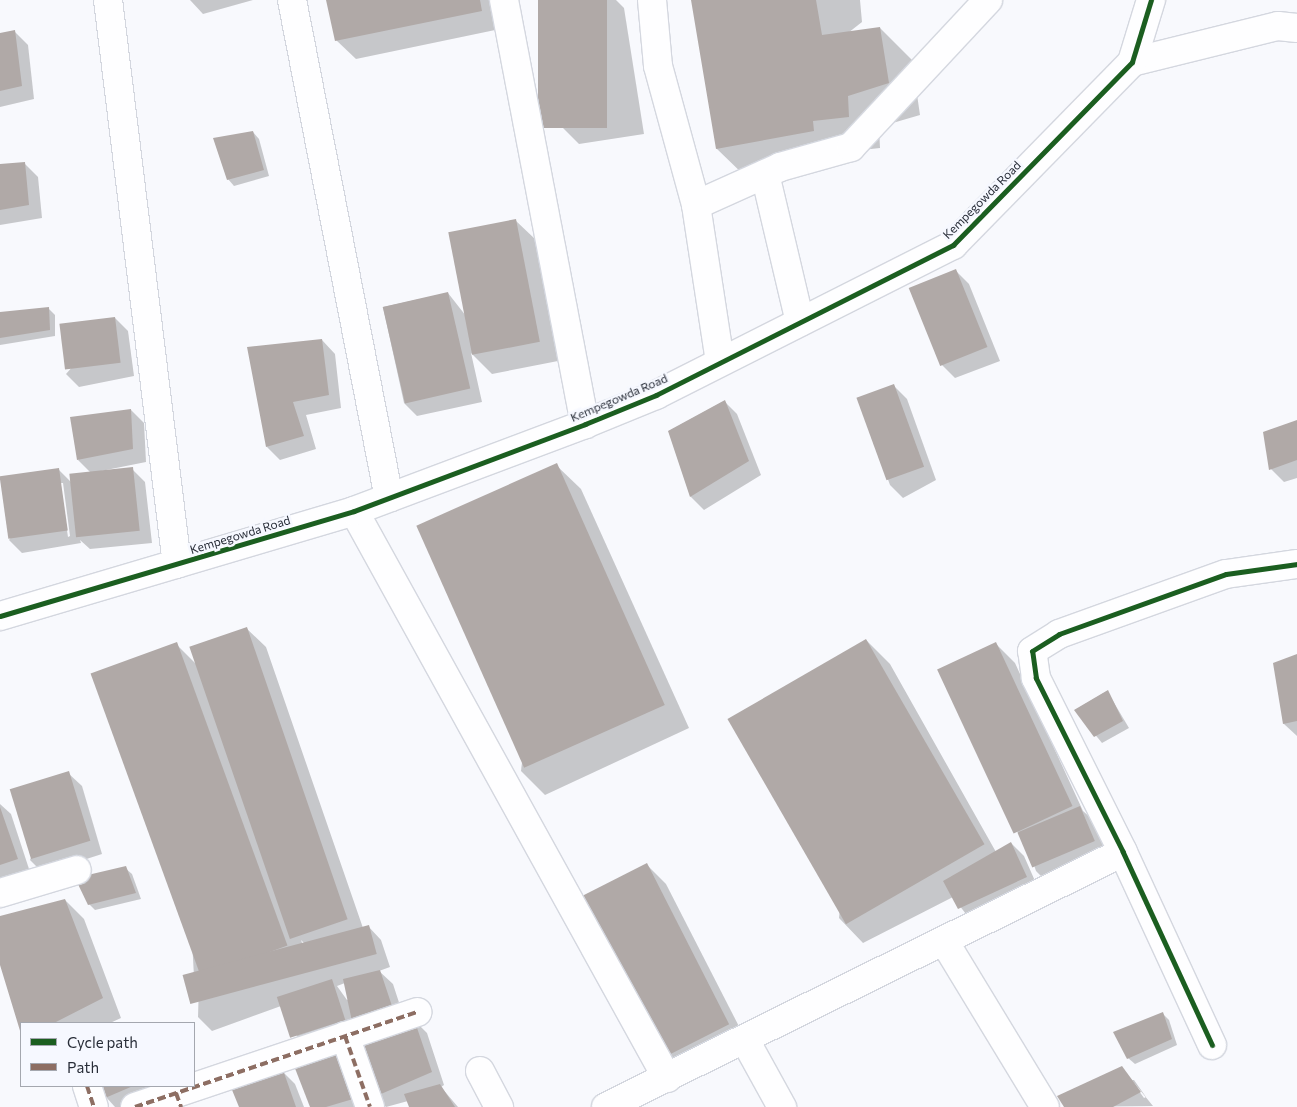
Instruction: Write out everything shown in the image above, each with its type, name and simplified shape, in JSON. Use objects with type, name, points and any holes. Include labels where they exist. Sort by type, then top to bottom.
[{"type":"street","points":[[108,0],[177,564]]},
{"type":"street","points":[[292,0],[389,498]]},
{"type":"street","points":[[504,0],[585,424]]},
{"type":"street","points":[[652,0],[658,66],[696,205],[720,360]]},
{"type":"street","points":[[696,205],[765,174],[851,147],[988,0]]},
{"type":"street","name":"Kempegowda Road","points":[[0,616],[354,511],[585,424],[656,395],[720,360],[953,245],[1132,62],[1151,0]]},
{"type":"street","points":[[1132,62],[1278,26],[1297,28]]},
{"type":"street","points":[[765,174],[800,322]]},
{"type":"street","points":[[354,511],[667,1078]]},
{"type":"street","points":[[1212,1046],[1123,852],[1036,678],[1032,651],[1059,634],[1226,574],[1297,564]]},
{"type":"street","points":[[606,1107],[638,1100],[667,1078],[1123,852]]},
{"type":"street","points":[[0,893],[77,870]]},
{"type":"street","points":[[944,941],[1045,1107]]},
{"type":"street","points":[[135,1107],[179,1100],[345,1036],[417,1012]]},
{"type":"street","points":[[345,1036],[370,1107]]},
{"type":"street","points":[[745,1040],[782,1107]]},
{"type":"street","points":[[480,1071],[499,1107]]},
{"type":"street","points":[[87,1087],[94,1107]]},
{"type":"building","points":[[326,0],[480,0],[482,11],[335,41]]},
{"type":"building","points":[[538,0],[607,0],[607,128],[538,128]]},
{"type":"building","points":[[691,0],[816,0],[822,35],[880,27],[889,83],[848,96],[849,117],[813,121],[814,131],[716,149]]},
{"type":"building","points":[[15,30],[22,86],[0,91],[0,33]]},
{"type":"building","points":[[253,131],[264,170],[227,180],[213,138]]},
{"type":"building","points":[[25,162],[29,205],[0,210],[0,164]]},
{"type":"building","points":[[516,219],[540,342],[472,355],[448,232]]},
{"type":"building","points":[[956,269],[987,347],[940,366],[909,288]]},
{"type":"building","points":[[448,292],[470,388],[405,404],[383,307]]},
{"type":"building","points":[[49,307],[50,330],[0,338],[0,312]]},
{"type":"building","points":[[115,317],[121,363],[65,369],[59,324]]},
{"type":"building","points":[[322,339],[329,395],[293,402],[304,436],[266,447],[247,347]]},
{"type":"building","points":[[894,384],[924,467],[887,480],[856,398]]},
{"type":"building","points":[[725,400],[749,461],[690,497],[668,431]]},
{"type":"building","points":[[131,409],[133,449],[77,460],[70,417]]},
{"type":"building","points":[[1297,420],[1297,460],[1269,470],[1263,432]]},
{"type":"building","points":[[557,463],[665,705],[524,768],[416,526]]},
{"type":"building","points":[[133,467],[140,531],[76,537],[69,474]]},
{"type":"building","points":[[59,468],[68,530],[8,539],[0,476]]},
{"type":"building","points":[[247,627],[348,919],[290,939],[189,647]]},
{"type":"building","points":[[866,639],[984,844],[846,924],[727,719]]},
{"type":"building","points":[[177,642],[287,946],[201,977],[91,673]]},
{"type":"building","points":[[996,642],[1072,806],[1014,834],[937,669]]},
{"type":"building","points":[[1297,654],[1297,721],[1283,724],[1273,663]]},
{"type":"building","points":[[1108,690],[1123,721],[1094,737],[1074,710]]},
{"type":"building","points":[[69,771],[90,841],[31,859],[10,789]]},
{"type":"building","points":[[1080,806],[1095,841],[1032,868],[1017,833]]},
{"type":"building","points":[[0,807],[18,859],[0,865]]},
{"type":"building","points":[[1011,842],[1027,877],[958,909],[943,881]]},
{"type":"building","points":[[647,863],[729,1024],[663,1058],[581,897]]},
{"type":"building","points":[[126,866],[136,893],[88,905],[75,878]]},
{"type":"building","points":[[65,899],[103,998],[56,1022],[20,1022],[20,1031],[0,965],[0,916]]},
{"type":"building","points":[[369,925],[377,954],[190,1004],[183,975]]},
{"type":"building","points":[[380,970],[394,1012],[353,1026],[343,979]]},
{"type":"building","points":[[332,979],[345,1020],[290,1038],[277,997]]},
{"type":"building","points":[[1163,1012],[1172,1039],[1127,1059],[1113,1032]]},
{"type":"building","points":[[414,1019],[432,1072],[374,1097],[357,1042]]},
{"type":"building","points":[[335,1044],[353,1099],[326,1107],[310,1107],[291,1058]]},
{"type":"building","points":[[1122,1066],[1141,1092],[1113,1107],[1064,1107],[1057,1096]]},
{"type":"building","points":[[283,1070],[296,1107],[239,1107],[230,1085]]},
{"type":"building","points":[[440,1084],[455,1107],[409,1107],[404,1094]]},
{"type":"building","points":[[100,1087],[131,1087],[105,1098]]},
{"type":"marked path","points":[[195,1087],[417,1012]]},
{"type":"marked path","points":[[345,1036],[370,1107]]},
{"type":"marked path","points":[[87,1087],[94,1107]]},
{"type":"marked path","points":[[135,1107],[194,1087]]},
{"type":"marked path","points":[[176,1093],[181,1107]]},
{"type":"cycle path","points":[[0,616],[354,511],[585,424],[656,395],[953,245],[1132,62],[1151,0]]},
{"type":"cycle path","points":[[1212,1045],[1123,852],[1036,678],[1032,651],[1059,634],[1226,574],[1297,564]]}]
